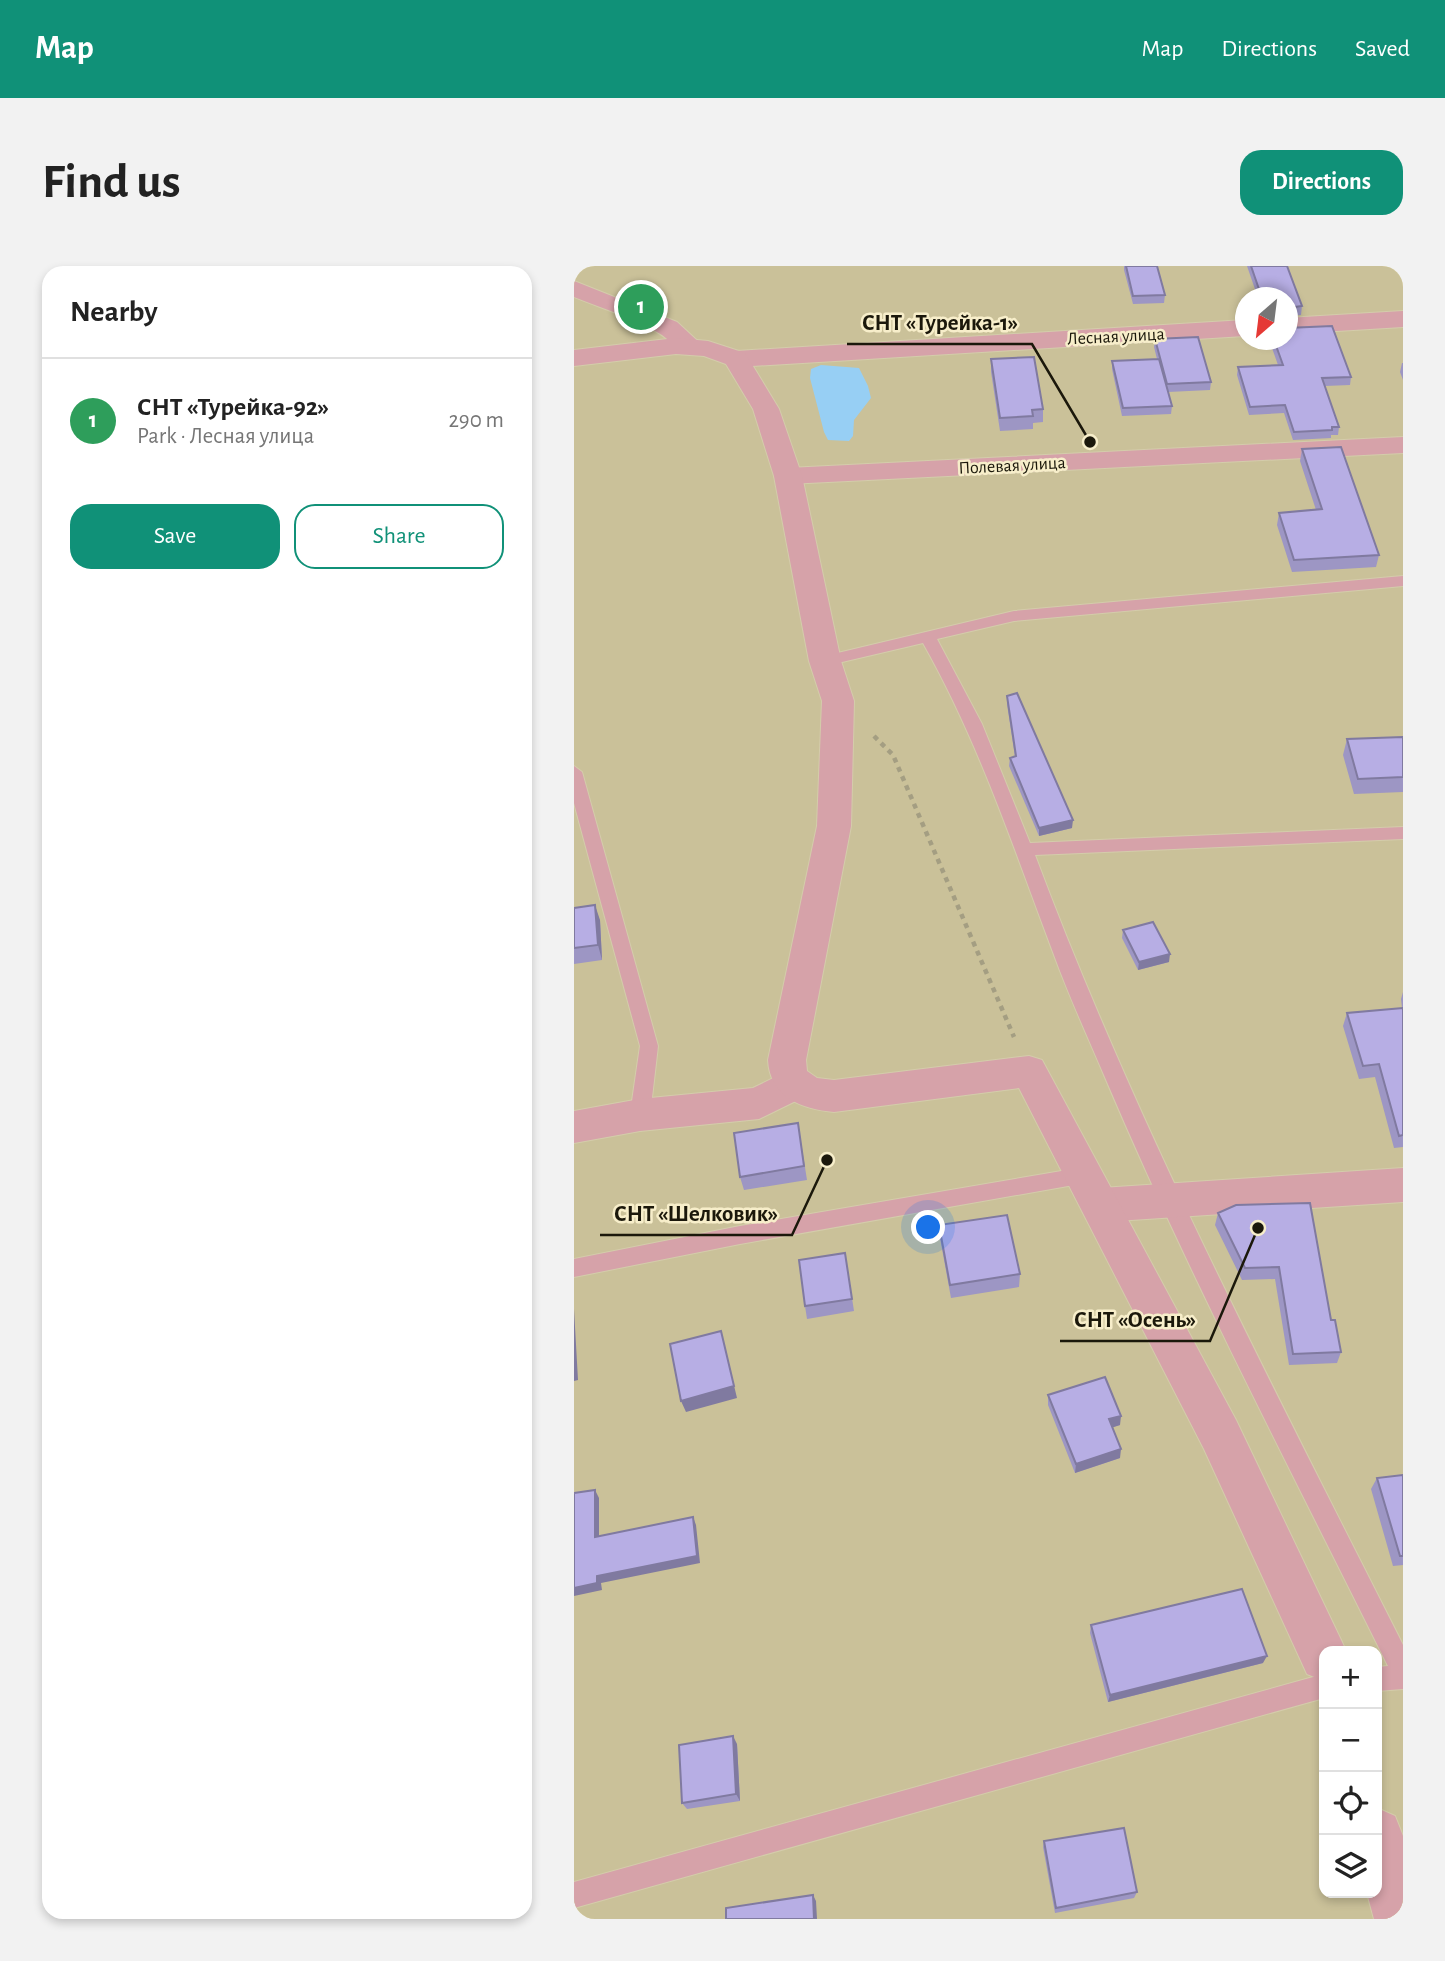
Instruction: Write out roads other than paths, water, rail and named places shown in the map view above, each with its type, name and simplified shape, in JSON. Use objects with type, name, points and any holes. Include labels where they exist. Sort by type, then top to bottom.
[{"type":"street","points":[[574,288],[668,327],[691,347]]},
{"type":"street","points":[[1298,325],[1403,319]]},
{"type":"street","name":"Лесная улица","points":[[736,359],[1235,329]]},
{"type":"street","points":[[574,358],[676,346],[708,349],[736,359],[766,409],[788,476],[825,661],[838,701],[834,826],[786,1073],[794,1084],[804,1091],[834,1096],[1029,1072],[1272,1537],[1319,1646]]},
{"type":"street","name":"Полевая улица","points":[[788,476],[1403,445]]},
{"type":"street","points":[[574,1127],[640,1115],[759,1103],[794,1084]]},
{"type":"street","points":[[1093,1190],[1170,1201],[1403,1185]]},
{"type":"street","points":[[1377,1835],[1400,1919]]},
{"type":"lane","points":[[825,661],[1014,615],[1403,581]]},
{"type":"lane","points":[[927,636],[953,679],[1026,849],[1082,1003],[1170,1201],[1403,1671]]},
{"type":"lane","points":[[574,772],[649,1046],[640,1115]]},
{"type":"lane","points":[[1026,849],[1403,833]]},
{"type":"lane","points":[[574,1268],[740,1235],[1093,1190]]},
{"type":"lane","points":[[1382,1679],[1403,1677]]},
{"type":"lane","points":[[574,1895],[1319,1687]]},
{"type":"water","points":[[821,365],[859,368],[868,386],[871,398],[854,420],[853,436],[849,441],[828,440],[824,432],[810,378],[811,369]]},
{"type":"place","name":"СНТ «Турейка-92»","points":[[641,307]]},
{"type":"place","name":"СНТ «Турейка-1»","points":[[1090,442]]},
{"type":"place","name":"СНТ «Шелковик»","points":[[827,1160]]},
{"type":"place","name":"СНТ «Осень»","points":[[1258,1228]]}]
